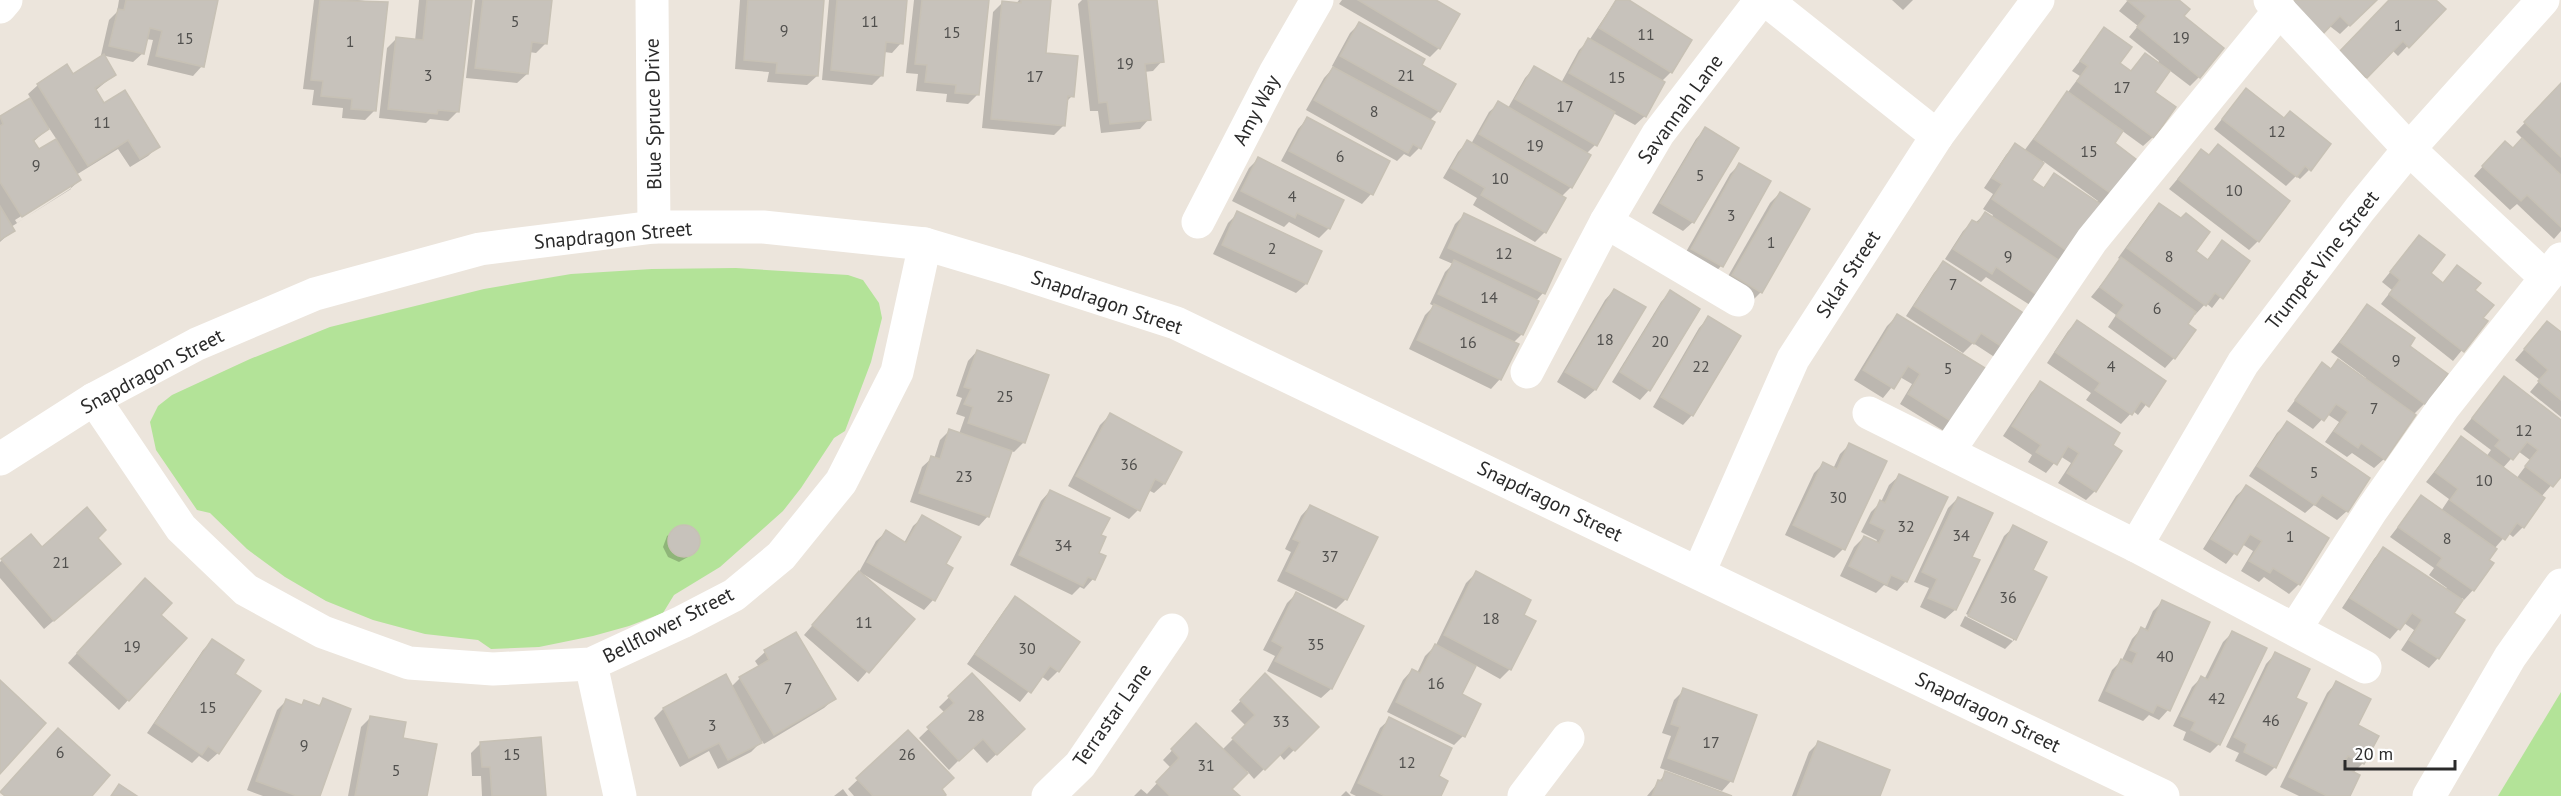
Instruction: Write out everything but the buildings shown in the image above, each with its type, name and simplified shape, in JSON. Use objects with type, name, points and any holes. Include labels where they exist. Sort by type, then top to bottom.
[{"type":"street","points":[[0,7],[6,0]]},
{"type":"street","name":"Blue Spruce Drive","points":[[652,0],[654,227]]},
{"type":"street","name":"Amy Way","points":[[1198,222],[1275,73],[1317,0]]},
{"type":"street","name":"Savannah Lane","points":[[1527,372],[1606,222],[1658,135],[1764,0],[1937,136]]},
{"type":"street","name":"Sklar Street","points":[[1698,572],[1793,359],[1937,136],[2038,0]]},
{"type":"street","name":"Trumpet Vine Street","points":[[2136,546],[2243,363],[2360,209],[2409,149],[2540,1]]},
{"type":"street","points":[[1948,452],[2092,240],[2275,5],[2409,149],[2553,268],[2443,408],[2371,511],[2295,629]]},
{"type":"street","points":[[1606,222],[1738,300]]},
{"type":"street","name":"Snapdragon Street","points":[[0,459],[94,399],[197,344],[315,294],[480,249],[654,227],[764,227],[925,244],[1176,323],[2163,796]]},
{"type":"street","name":"Bellflower Street","points":[[591,664],[734,595],[781,556],[842,482],[897,372],[925,244]]},
{"type":"street","points":[[94,399],[181,528],[246,590],[324,632],[410,663],[493,669],[591,664],[620,796]]},
{"type":"street","points":[[1869,413],[2136,546],[2365,667]]},
{"type":"street","points":[[2429,796],[2510,657],[2561,585]]},
{"type":"street","name":"Terrastar Lane","points":[[1048,796],[1080,765],[1172,630]]},
{"type":"street","points":[[1524,796],[1568,738]]},
{"type":"green space","points":[[736,268],[848,275],[863,280],[879,303],[882,318],[871,362],[845,431],[834,438],[783,511],[720,567],[674,595],[663,613],[629,626],[539,647],[491,649],[478,640],[425,634],[373,620],[326,601],[285,577],[247,549],[210,513],[197,510],[156,450],[150,422],[158,406],[172,395],[250,359],[330,327],[484,289],[571,274],[652,269]]},
{"type":"green space","points":[[2561,692],[2561,796],[2498,796]]}]
